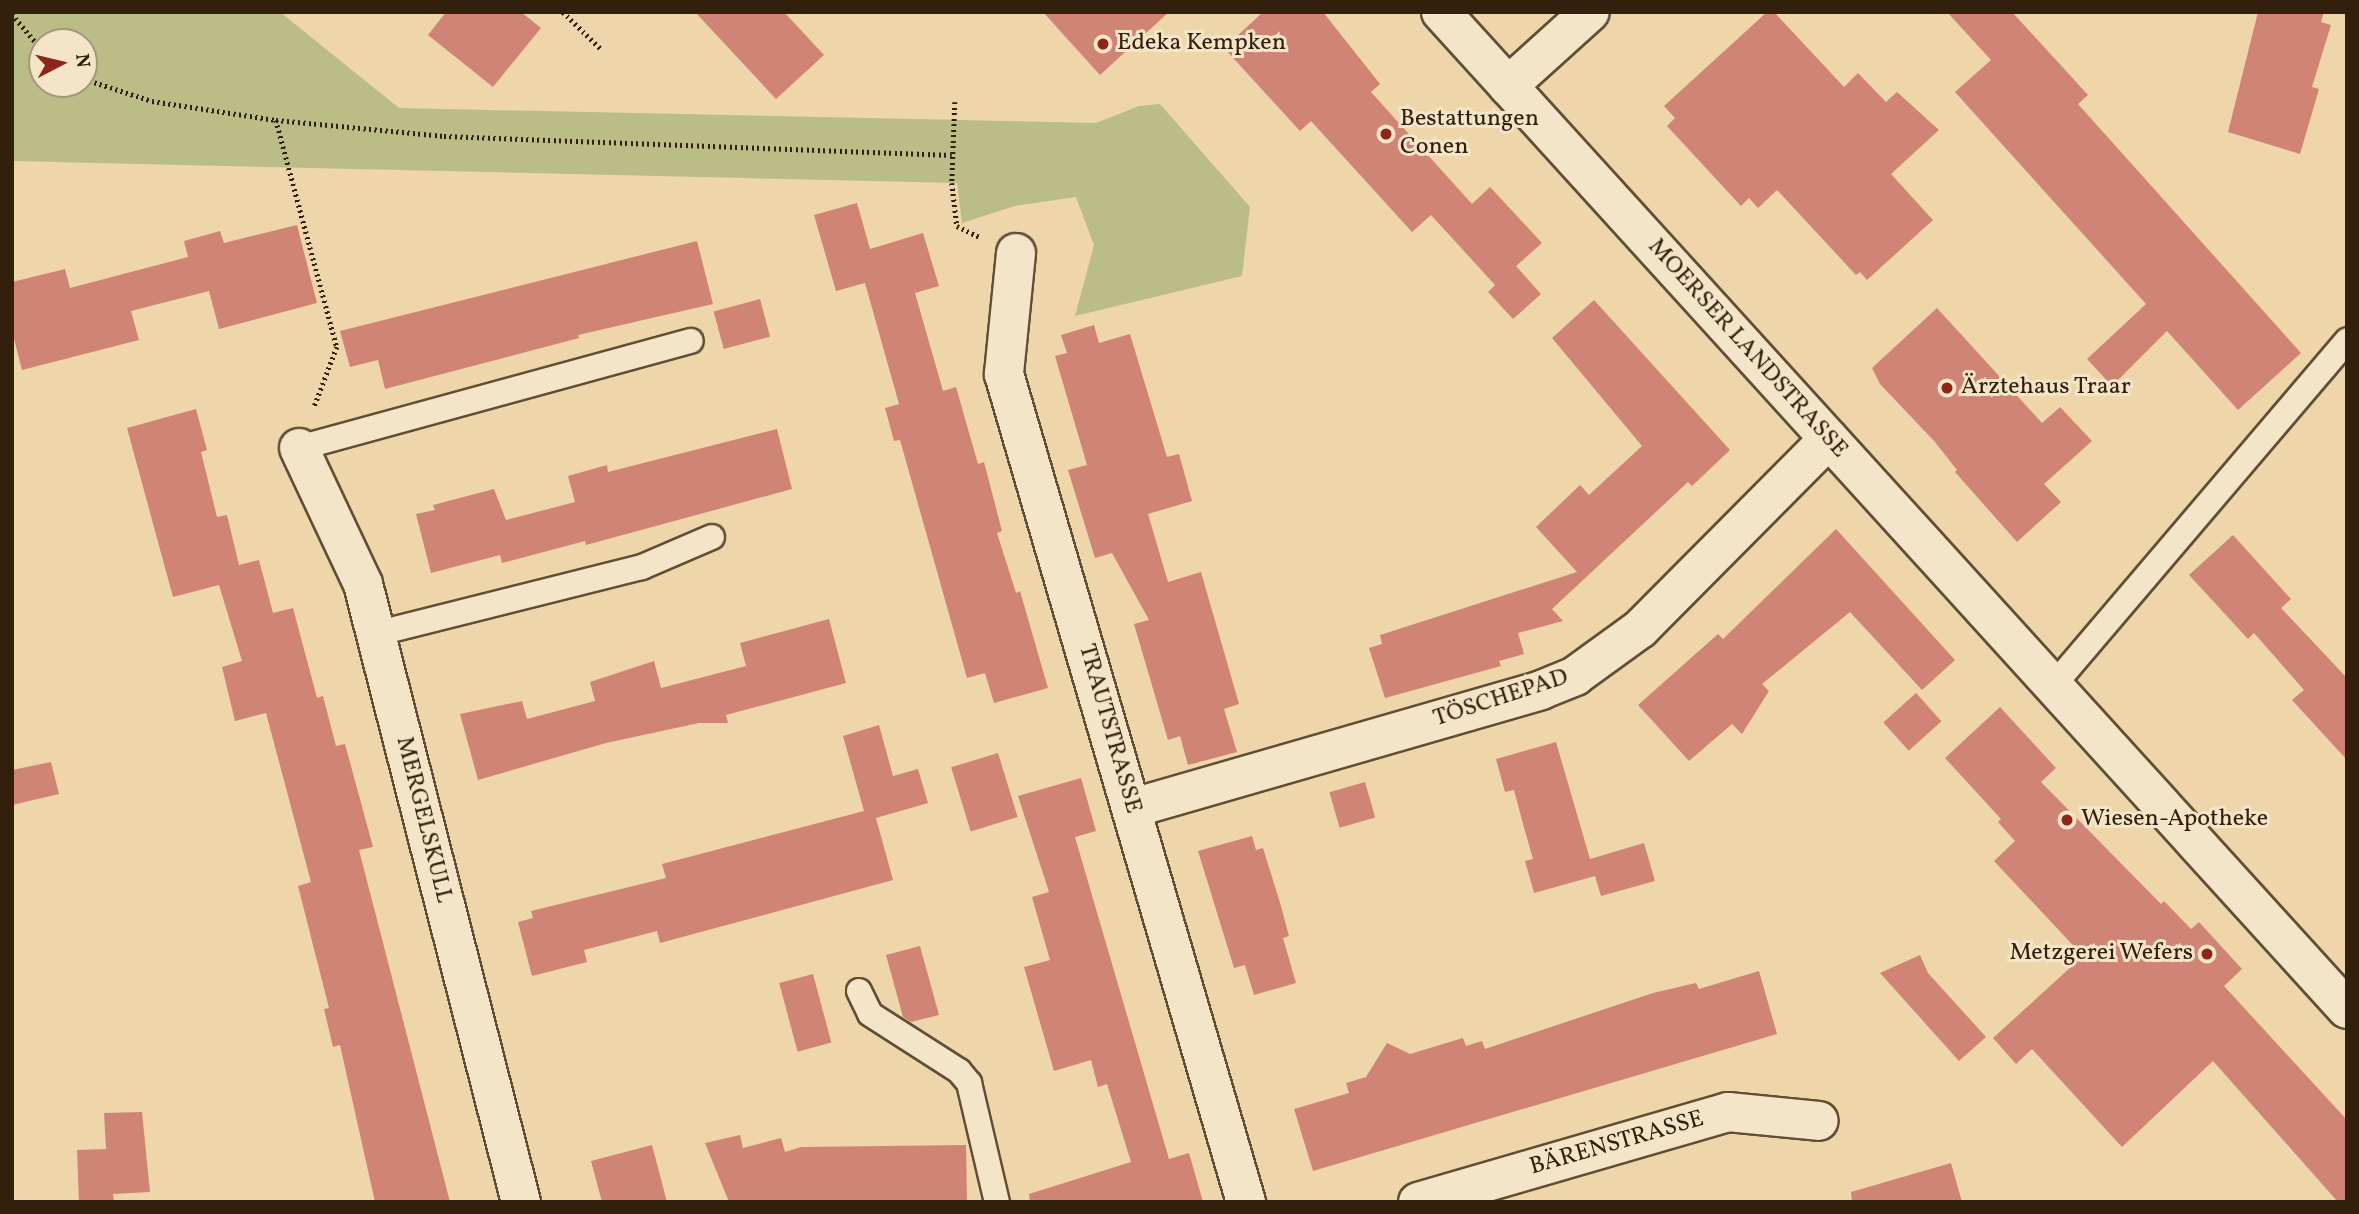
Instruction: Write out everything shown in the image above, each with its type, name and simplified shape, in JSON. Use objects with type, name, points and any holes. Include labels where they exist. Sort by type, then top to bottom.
[{"type":"street","name":"MOERSER LANDSTRASSE","points":[[1441,12],[2347,1009]]},
{"type":"street","points":[[1508,86],[1590,12]]},
{"type":"street","name":"TRAUTSTRASSE","points":[[1016,253],[1004,374],[1246,1202]]},
{"type":"street","name":"TÖSCHEPAD","points":[[1133,808],[1541,690],[1575,676],[1640,629],[1829,439]]},
{"type":"street","name":"MERGELSKULL","points":[[299,448],[363,584],[521,1202]]},
{"type":"street","name":"BÄRENSTRASSE","points":[[1418,1202],[1728,1112],[1819,1121]]},
{"type":"lane","points":[[2053,686],[2347,340]]},
{"type":"lane","points":[[299,448],[691,341]]},
{"type":"lane","points":[[375,634],[642,567],[712,537]]},
{"type":"lane","points":[[859,991],[870,1014],[959,1072],[969,1083],[997,1202]]},
{"type":"path","points":[[563,12],[601,50]]},
{"type":"path","points":[[12,14],[28,33]]},
{"type":"path","points":[[98,84],[152,101],[276,120],[444,136],[952,155]]},
{"type":"path","points":[[955,102],[952,155],[957,226],[1016,253]]},
{"type":"path","points":[[276,120],[337,347],[299,448]]},
{"type":"green space","points":[[12,12],[280,12],[399,108],[1096,123],[1139,106],[1160,104],[1250,207],[1242,276],[1075,316],[1094,245],[1076,197],[1015,206],[962,223],[957,183],[12,161]]},
{"type":"building","points":[[446,12],[521,12],[541,28],[493,87],[428,35]]},
{"type":"building","points":[[695,12],[784,12],[824,55],[776,99]]},
{"type":"building","name":"Edeka Kempken","points":[[1043,12],[1169,12],[1100,75]]},
{"type":"building","points":[[1263,12],[1323,12],[1380,84],[1371,92],[1472,204],[1490,187],[1542,243],[1516,266],[1541,294],[1513,319],[1488,292],[1495,285],[1431,215],[1412,232],[1311,121],[1300,131],[1224,48]]},
{"type":"building","points":[[1767,12],[1774,12],[1844,87],[1858,73],[1886,102],[1897,92],[1939,130],[1891,174],[1933,220],[1867,280],[1860,272],[1856,275],[1777,190],[1758,208],[1749,198],[1741,206],[1667,126],[1675,118],[1664,106]]},
{"type":"building","points":[[1947,12],[2012,12],[2088,95],[2078,104],[2301,353],[2238,410],[2167,331],[2112,386],[2087,359],[2146,304],[1955,92],[1991,60]]},
{"type":"building","points":[[2258,12],[2324,12],[2321,22],[2331,25],[2312,87],[2319,89],[2300,154],[2228,132]]},
{"type":"building","points":[[857,203],[870,249],[923,233],[939,286],[915,293],[943,391],[956,387],[978,464],[984,462],[1002,531],[997,533],[1016,593],[1020,591],[1048,688],[994,703],[985,673],[967,678],[900,440],[894,441],[885,408],[899,404],[865,283],[836,291],[814,215]]},
{"type":"building","points":[[297,225],[317,303],[219,329],[209,291],[131,311],[139,340],[22,370],[12,331],[12,282],[65,269],[70,288],[188,257],[184,241],[220,231],[224,243]]},
{"type":"building","points":[[697,241],[713,304],[578,335],[579,338],[385,389],[378,360],[350,367],[340,331]]},
{"type":"building","points":[[760,299],[770,337],[724,349],[714,311]]},
{"type":"building","points":[[1594,300],[1730,450],[1692,486],[1688,482],[1552,609],[1563,621],[1518,633],[1524,654],[1499,661],[1501,666],[1385,698],[1369,648],[1382,644],[1380,635],[1577,572],[1536,527],[1580,485],[1589,495],[1642,446],[1552,338]]},
{"type":"building","points":[[1937,308],[2042,423],[2060,407],[2092,441],[2044,484],[2061,502],[2017,542],[1955,472],[1957,470],[1935,442],[1880,384],[1872,368]]},
{"type":"building","points":[[1094,325],[1099,343],[1130,334],[1167,457],[1179,454],[1192,501],[1148,514],[1168,582],[1201,572],[1239,704],[1224,709],[1237,752],[1188,765],[1180,736],[1168,740],[1134,624],[1149,620],[1112,553],[1095,558],[1068,470],[1087,465],[1055,356],[1067,353],[1061,335]]},
{"type":"building","points":[[196,409],[207,450],[201,452],[217,517],[227,515],[239,565],[259,560],[273,613],[293,608],[317,698],[323,696],[336,746],[345,744],[373,847],[359,850],[450,1202],[375,1202],[340,1045],[333,1047],[324,1009],[329,1008],[298,886],[311,882],[266,713],[235,721],[222,667],[242,661],[219,585],[173,597],[127,428]]},
{"type":"building","points":[[777,429],[792,489],[586,545],[585,541],[502,563],[500,555],[431,573],[416,514],[435,510],[433,505],[494,489],[506,520],[575,502],[568,476],[607,465],[608,472]]},
{"type":"building","points":[[1836,529],[1955,660],[1922,690],[1850,612],[1762,684],[1769,691],[1742,734],[1732,724],[1689,761],[1638,705],[1718,634],[1723,639]]},
{"type":"building","points":[[2233,535],[2291,599],[2281,608],[2347,678],[2347,760],[2292,700],[2304,690],[2254,633],[2248,639],[2189,575]]},
{"type":"building","points":[[829,619],[846,683],[726,715],[728,723],[699,723],[606,743],[478,780],[460,714],[522,701],[527,719],[595,701],[590,682],[654,661],[661,688],[746,666],[740,643]]},
{"type":"building","points":[[1916,693],[1941,721],[1909,751],[1883,722]]},
{"type":"building","points":[[2000,707],[2056,768],[2041,782],[2161,904],[2164,901],[2191,929],[2199,922],[2242,969],[2224,986],[2347,1120],[2347,1202],[2338,1202],[2213,1061],[2122,1147],[2032,1049],[2016,1064],[1993,1038],[2083,956],[1994,861],[2015,841],[1998,822],[2001,819],[1945,758]]},
{"type":"building","points":[[879,725],[893,776],[918,769],[928,803],[876,818],[893,880],[660,943],[657,931],[584,950],[587,962],[532,976],[518,922],[533,918],[531,911],[666,878],[662,864],[864,811],[843,736]]},
{"type":"building","points":[[1556,742],[1590,859],[1644,843],[1655,881],[1601,896],[1595,876],[1534,893],[1525,861],[1533,859],[1514,790],[1505,792],[1496,759]]},
{"type":"building","points":[[998,753],[1018,817],[971,831],[951,767]]},
{"type":"building","points":[[51,762],[59,794],[12,805],[12,770]]},
{"type":"building","points":[[1081,778],[1096,831],[1075,837],[1169,1159],[1189,1153],[1203,1202],[1030,1202],[1029,1194],[1131,1162],[1107,1084],[1098,1087],[1091,1060],[1054,1071],[1024,967],[1050,960],[1032,897],[1049,892],[1018,796]]},
{"type":"building","points":[[1365,782],[1375,818],[1340,828],[1329,792]]},
{"type":"building","points":[[1252,836],[1256,850],[1263,848],[1281,906],[1289,936],[1283,938],[1296,983],[1254,995],[1245,965],[1234,968],[1198,851]]},
{"type":"building","points":[[920,946],[939,1015],[911,1022],[903,1017],[886,955]]},
{"type":"building","points":[[1920,955],[1928,973],[1986,1037],[1959,1061],[1880,973]]},
{"type":"building","points":[[1759,971],[1777,1034],[1313,1171],[1294,1109],[1349,1093],[1346,1083],[1366,1077],[1387,1043],[1410,1054],[1463,1038],[1466,1046],[1482,1041],[1485,1049],[1653,993],[1696,983],[1699,989]]},
{"type":"building","points":[[813,974],[831,1043],[798,1052],[779,983]]},
{"type":"building","points":[[142,1112],[150,1192],[113,1194],[114,1202],[79,1202],[77,1150],[106,1149],[104,1113]]},
{"type":"building","points":[[740,1135],[743,1148],[781,1138],[785,1152],[801,1147],[966,1145],[967,1202],[729,1202],[705,1143]]},
{"type":"building","points":[[652,1145],[667,1202],[602,1202],[591,1161]]},
{"type":"building","points":[[1951,1163],[1962,1202],[1852,1202],[1851,1192]]},
{"type":"place","name":"Edeka Kempken","points":[[1103,44]]},
{"type":"place","name":"Bestattungen Conen","points":[[1386,134]]},
{"type":"place","name":"Ärztehaus Traar","points":[[1947,388]]},
{"type":"place","name":"Wiesen-Apotheke","points":[[2067,820]]},
{"type":"place","name":"Metzgerei Wefers","points":[[2207,954]]}]
